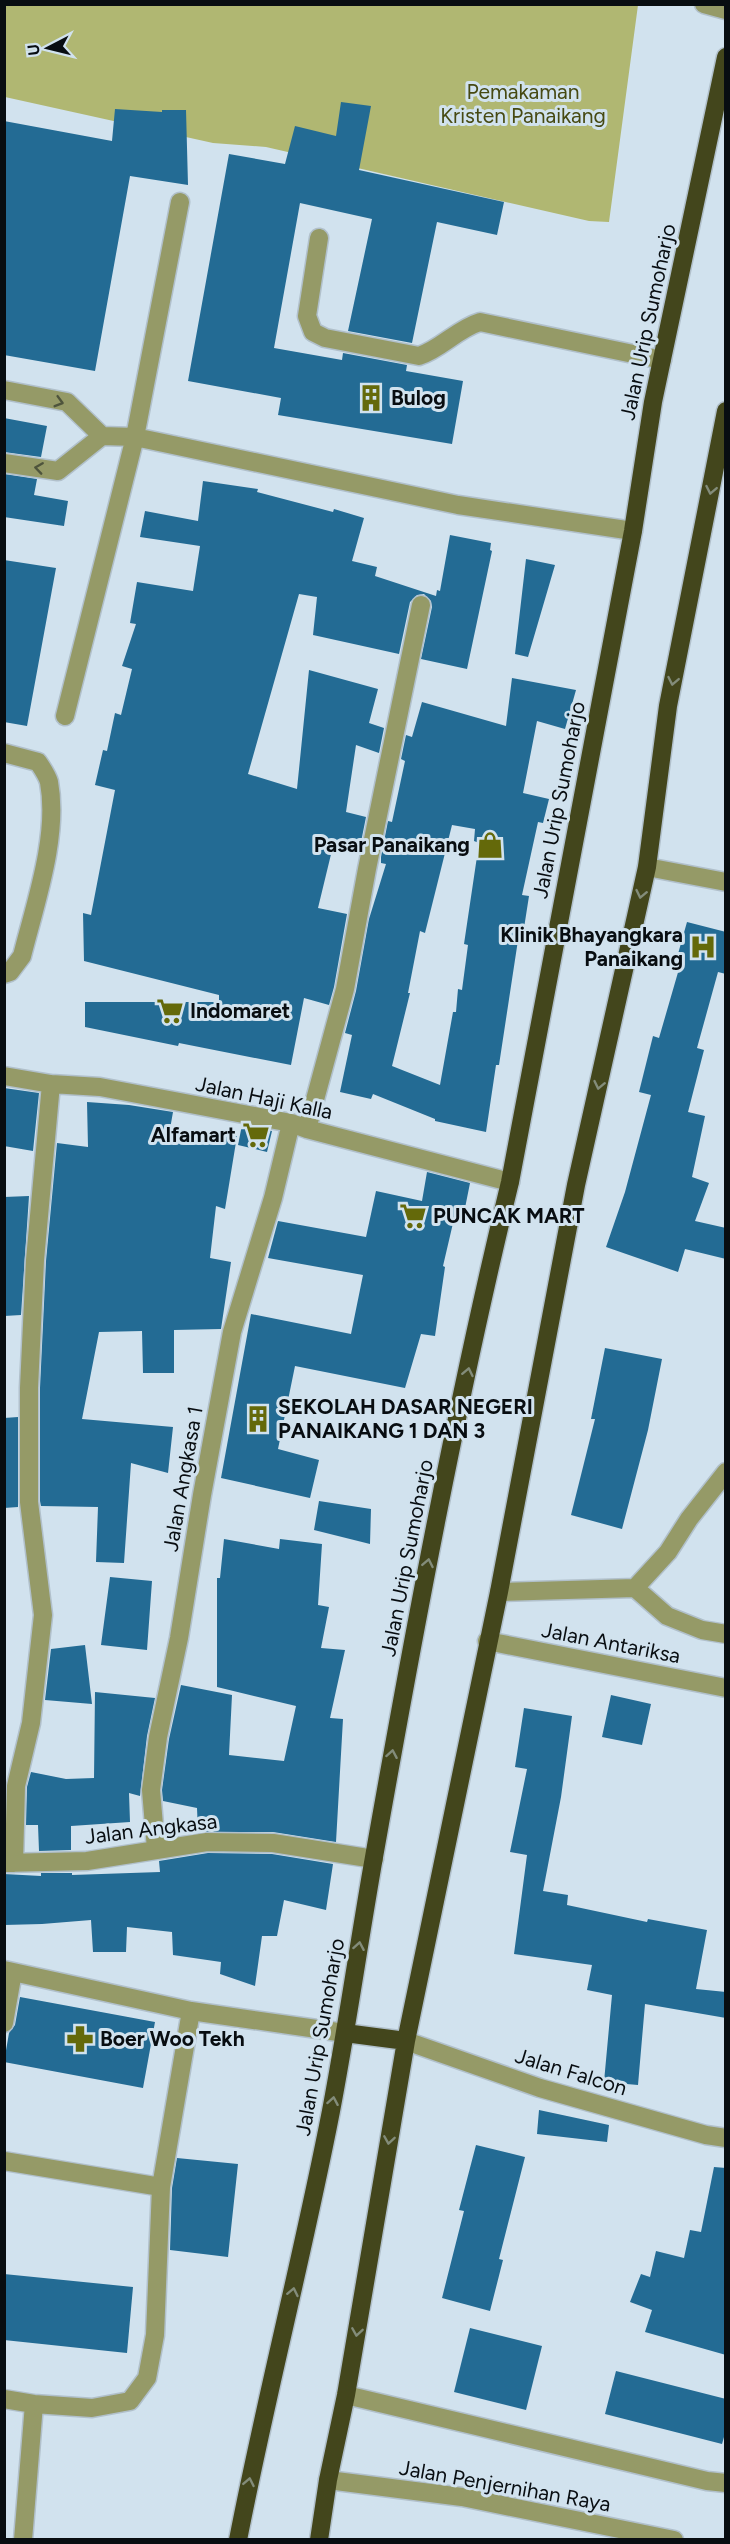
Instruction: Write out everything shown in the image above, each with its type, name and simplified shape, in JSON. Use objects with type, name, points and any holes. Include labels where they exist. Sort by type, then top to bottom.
[{"type":"highway","name":"Jalan Urip Sumoharjo","points":[[238,2540],[257,2441],[280,2352],[345,2033],[418,1613],[491,1260],[510,1182],[633,531],[653,402],[726,57]]},
{"type":"highway","points":[[319,2540],[406,2041],[498,1592],[576,1185],[647,867],[668,706],[724,422]]},
{"type":"highway","points":[[345,2033],[406,2041]]},
{"type":"street","points":[[704,4],[726,10]]},
{"type":"street","points":[[65,716],[135,438],[180,202]]},
{"type":"street","points":[[319,238],[307,316],[313,332],[326,338],[419,356],[429,353],[470,325],[480,322],[662,360]]},
{"type":"street","points":[[4,390],[67,402],[102,436],[135,438],[458,505],[633,531]]},
{"type":"street","points":[[4,463],[58,471],[102,436]]},
{"type":"street","name":"Jalan Angkasa 1","points":[[156,1849],[151,1790],[158,1737],[180,1638],[232,1332],[273,1198],[345,989],[421,605]]},
{"type":"street","points":[[4,753],[38,762],[48,780],[51,808],[51,831],[22,956],[10,972],[4,974]]},
{"type":"street","points":[[647,867],[726,882]]},
{"type":"street","name":"Jalan Haji Kalla","points":[[4,1076],[51,1084],[100,1087],[299,1126],[510,1182]]},
{"type":"street","points":[[9,1863],[16,1786],[31,1723],[43,1615],[29,1502],[29,1388],[35,1260],[51,1084]]},
{"type":"street","points":[[635,1588],[668,1552],[689,1519],[726,1472]]},
{"type":"street","points":[[498,1592],[635,1588],[667,1616],[702,1630],[726,1635]]},
{"type":"street","name":"Jalan Antariksa","points":[[487,1641],[726,1688]]},
{"type":"street","name":"Jalan Angkasa","points":[[9,1863],[87,1861],[207,1842],[273,1843],[374,1858]]},
{"type":"street","points":[[4,2023],[9,1971],[191,2011],[345,2033]]},
{"type":"street","points":[[4,2399],[34,2404],[92,2408],[130,2401],[147,2378],[155,2335],[161,2187],[191,2011]]},
{"type":"street","name":"Jalan Falcon","points":[[406,2041],[540,2088],[706,2135],[726,2138]]},
{"type":"street","points":[[4,2161],[161,2187]]},
{"type":"street","points":[[346,2395],[695,2478],[726,2482]]},
{"type":"street","points":[[23,2540],[34,2404]]},
{"type":"street","name":"Jalan Penjernihan Raya","points":[[328,2480],[462,2497],[674,2540]]},
{"type":"green space","name":"Pemakaman Kristen Panaikang","points":[[5,5],[638,5],[609,222],[589,221],[266,147],[213,143],[5,97]]},
{"type":"building","points":[[341,102],[371,106],[359,170],[504,202],[497,235],[437,222],[412,343],[348,331],[372,219],[300,203],[274,348],[342,360],[343,353],[407,365],[406,371],[463,381],[452,444],[278,415],[281,398],[188,381],[229,154],[285,164],[295,126],[336,136]]},
{"type":"building","points":[[115,109],[162,112],[162,110],[186,110],[188,185],[130,176],[95,371],[4,355],[4,121],[112,141]]},
{"type":"building","points":[[4,418],[47,426],[41,457],[4,452]]},
{"type":"building","points":[[4,474],[37,479],[34,495],[68,501],[64,526],[4,517]]},
{"type":"building","points":[[203,481],[258,489],[257,492],[364,518],[352,561],[377,567],[375,576],[436,596],[437,590],[440,591],[450,535],[491,543],[490,550],[492,551],[467,669],[421,659],[432,607],[431,601],[424,594],[417,595],[410,602],[399,654],[313,635],[317,597],[299,594],[248,774],[297,789],[309,670],[378,689],[369,723],[384,728],[379,753],[356,745],[346,812],[366,817],[359,852],[333,846],[318,908],[347,914],[334,987],[329,1005],[304,998],[291,1065],[179,1043],[178,1046],[85,1027],[85,1002],[219,1002],[219,995],[84,961],[83,913],[91,915],[115,790],[95,785],[103,750],[107,751],[115,713],[121,715],[132,669],[122,666],[136,624],[130,623],[137,582],[193,591],[200,546],[140,537],[145,511],[198,521]]},
{"type":"building","points":[[526,559],[555,565],[528,657],[515,654]]},
{"type":"building","points":[[4,560],[56,568],[27,726],[4,722]]},
{"type":"building","points":[[512,678],[576,690],[565,729],[537,721],[523,793],[549,799],[543,823],[538,822],[522,895],[529,896],[524,928],[520,927],[499,1065],[496,1065],[486,1132],[435,1121],[435,1119],[373,1094],[371,1099],[340,1092],[352,1035],[345,1033],[356,991],[369,919],[386,864],[381,863],[381,857],[388,821],[392,822],[405,761],[401,759],[406,735],[412,737],[422,702],[506,726]],"holes":[[[452,825],[475,829],[474,841],[479,843],[464,944],[468,945],[462,990],[458,989],[456,1012],[453,1012],[440,1085],[392,1066],[410,993],[408,993],[420,931],[425,933]]]},
{"type":"building","points":[[687,922],[726,932],[726,974],[718,972],[697,1048],[704,1050],[688,1112],[705,1116],[692,1177],[709,1183],[695,1221],[726,1228],[726,1259],[685,1249],[678,1272],[606,1247],[625,1192],[651,1095],[639,1092],[653,1036],[659,1038],[681,962],[676,961]]},
{"type":"building","points":[[4,1088],[39,1093],[33,1151],[4,1146]]},
{"type":"building","points":[[87,1102],[129,1105],[173,1112],[170,1129],[237,1136],[225,1209],[216,1206],[210,1258],[231,1262],[221,1329],[174,1330],[174,1373],[143,1373],[142,1331],[99,1332],[82,1419],[173,1427],[168,1473],[131,1463],[124,1563],[96,1562],[98,1507],[41,1506],[40,1501],[40,1388],[46,1261],[57,1143],[88,1147]]},
{"type":"building","name":"Alfamart","points":[[242,1125],[272,1131],[267,1152],[238,1145]]},
{"type":"building","points":[[427,1172],[470,1183],[465,1208],[457,1206],[443,1266],[445,1267],[435,1336],[421,1334],[405,1388],[295,1366],[278,1449],[319,1460],[310,1498],[221,1478],[251,1314],[351,1334],[363,1275],[268,1258],[278,1221],[366,1237],[376,1191],[422,1201]]},
{"type":"building","points":[[29,1196],[21,1315],[4,1316],[4,1197]]},
{"type":"building","points":[[605,1348],[662,1359],[648,1430],[622,1529],[571,1515],[595,1419],[591,1419]]},
{"type":"building","points":[[18,1417],[18,1507],[4,1508],[4,1418]]},
{"type":"building","points":[[319,1501],[371,1509],[370,1544],[314,1530]]},
{"type":"building","points":[[224,1539],[279,1549],[280,1539],[322,1544],[318,1605],[329,1607],[321,1648],[345,1650],[330,1718],[343,1719],[336,1842],[273,1832],[198,1832],[197,1808],[163,1801],[162,1790],[169,1739],[181,1685],[232,1695],[229,1755],[284,1761],[296,1706],[217,1687],[217,1578],[220,1578]]},
{"type":"building","points":[[110,1577],[152,1581],[147,1650],[101,1645]]},
{"type":"building","points":[[85,1645],[92,1704],[45,1700],[51,1649]]},
{"type":"building","points":[[95,1692],[155,1698],[147,1736],[140,1796],[129,1793],[130,1822],[71,1826],[71,1850],[39,1851],[38,1825],[26,1825],[27,1787],[31,1772],[66,1779],[94,1778]]},
{"type":"building","points":[[611,1695],[651,1704],[642,1745],[602,1737]]},
{"type":"building","points":[[524,1708],[572,1716],[561,1797],[543,1891],[568,1895],[567,1905],[647,1922],[648,1919],[707,1930],[696,1989],[726,1992],[726,2018],[645,2004],[638,2085],[604,2082],[612,1995],[587,1990],[592,1965],[514,1954],[527,1855],[510,1852],[527,1769],[515,1767]]},
{"type":"building","points":[[208,1853],[272,1854],[333,1864],[326,1910],[284,1900],[277,1936],[262,1936],[255,1986],[220,1974],[221,1962],[173,1955],[172,1932],[127,1927],[126,1952],[93,1952],[91,1920],[4,1925],[4,1874],[41,1876],[41,1873],[72,1873],[72,1875],[160,1872],[159,1861]]},
{"type":"building","name":"Boer Woo Tekh","points":[[20,1997],[155,2022],[143,2088],[4,2062],[9,2033],[15,2025]]},
{"type":"building","points":[[539,2110],[609,2125],[607,2142],[537,2134]]},
{"type":"building","points":[[476,2145],[525,2157],[499,2259],[503,2260],[490,2311],[442,2298],[464,2211],[459,2210]]},
{"type":"building","points":[[177,2158],[238,2164],[228,2257],[170,2250],[172,2188]]},
{"type":"building","points":[[714,2167],[726,2168],[726,2355],[645,2332],[652,2310],[630,2302],[641,2274],[650,2277],[656,2251],[684,2258],[690,2230],[701,2232]]},
{"type":"building","points":[[4,2274],[133,2287],[127,2353],[4,2340]]},
{"type":"building","points":[[470,2328],[542,2346],[526,2410],[454,2392]]},
{"type":"building","points":[[616,2371],[726,2399],[726,2430],[722,2444],[605,2414]]},
{"type":"place","name":"Bulog","points":[[371,398]]},
{"type":"place","name":"Pasar Panaikang","points":[[490,845]]},
{"type":"place","name":"Klinik Bhayangkara Panaikang","points":[[703,947]]},
{"type":"place","name":"Indomaret","points":[[170,1011]]},
{"type":"place","name":"Alfamart","points":[[256,1135]]},
{"type":"place","name":"PUNCAK MART","points":[[413,1216]]},
{"type":"place","name":"SEKOLAH DASAR NEGERI PANAIKANG 1 DAN 3","points":[[258,1419]]},
{"type":"place","name":"Boer Woo Tekh","points":[[80,2039]]}]
